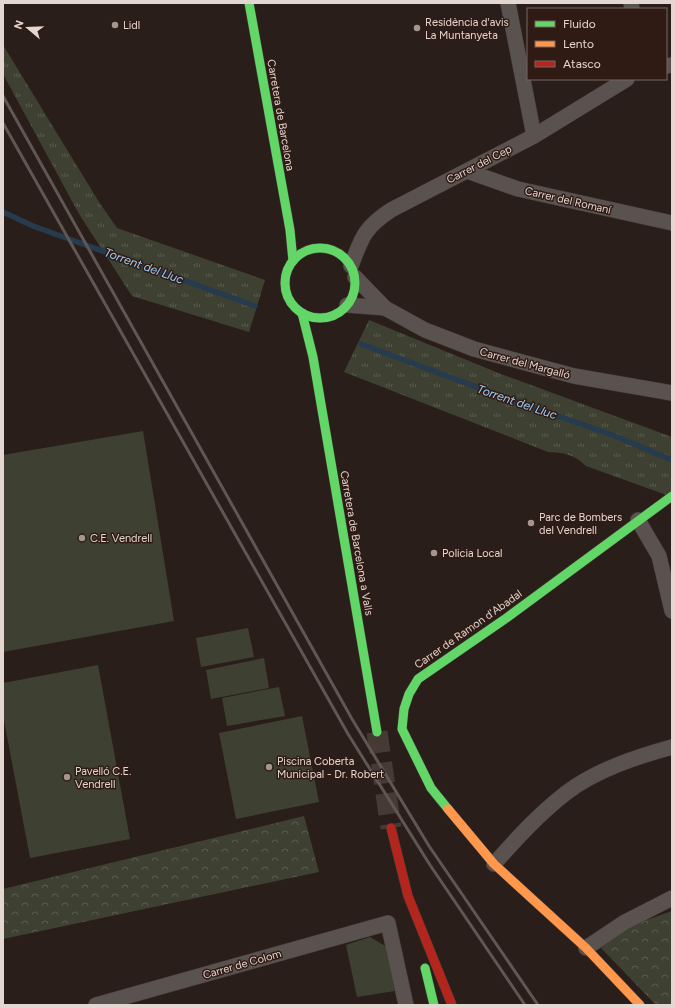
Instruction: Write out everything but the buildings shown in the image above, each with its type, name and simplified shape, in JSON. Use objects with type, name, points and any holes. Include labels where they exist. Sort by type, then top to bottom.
[{"type":"street","name":"Carretera de Barcelona","points":[[249,3],[290,230],[293,261]]},
{"type":"street","points":[[508,3],[534,136]]},
{"type":"street","name":"Carrer del Cep","points":[[353,272],[361,238],[373,222],[391,210],[534,136],[625,80]]},
{"type":"street","name":"Carrer del Romaní","points":[[467,171],[518,189],[672,223]]},
{"type":"street","points":[[290,230],[315,248]]},
{"type":"street","points":[[315,248],[326,248],[336,251],[345,258],[353,272],[353,295],[347,305],[331,316],[316,318],[302,313],[291,303],[286,289],[286,274],[293,261],[305,251],[315,248]]},
{"type":"street","name":"Carrer del Margalló","points":[[353,272],[385,308],[425,330],[474,349],[574,376],[672,393]]},
{"type":"street","name":"Carrer del Margalló","points":[[347,305],[385,308]]},
{"type":"street","points":[[302,313],[313,357]]},
{"type":"street","points":[[325,330],[331,316]]},
{"type":"street","points":[[313,357],[319,344]]},
{"type":"street","name":"Carretera de Barcelona a Valls","points":[[313,357],[377,732]]},
{"type":"street","name":"Carrer de Ramon d'Abadal","points":[[640,1005],[586,948],[494,864],[431,788],[402,729],[404,709],[409,694],[418,679],[505,619],[671,497]]},
{"type":"street","points":[[638,520],[659,556],[672,611]]},
{"type":"street","points":[[494,864],[531,823],[567,792],[609,768],[672,747]]},
{"type":"street","points":[[392,828],[396,854],[434,1005]]},
{"type":"street","points":[[408,898],[452,1005]]},
{"type":"street","points":[[586,948],[625,922],[672,898]]},
{"type":"street","name":"Carrer de Colom","points":[[96,1005],[388,923],[406,1005]]},
{"type":"street","points":[[436,968],[456,991]]},
{"type":"green space","points":[[3,45],[99,202],[117,228],[265,280],[249,332],[132,296],[79,214],[3,74]]},
{"type":"green space","points":[[369,320],[496,372],[672,437],[672,497],[586,466],[578,459],[568,455],[548,452],[344,372]]},
{"type":"green space","name":"C.E. Vendrell","points":[[143,431],[174,621],[3,652],[3,455]]},
{"type":"green space","points":[[248,628],[254,657],[201,667],[196,638]]},
{"type":"green space","points":[[264,658],[269,688],[211,699],[206,670]]},
{"type":"green space","name":"Pavelló C.E. Vendrell","points":[[98,665],[130,839],[30,858],[3,715],[3,683]]},
{"type":"green space","points":[[279,687],[285,716],[227,726],[222,698]]},
{"type":"green space","name":"Piscina Coberta Municipal - Dr. Robert","points":[[302,716],[319,802],[236,819],[219,733]]},
{"type":"green space","points":[[304,816],[319,872],[3,939],[3,889]]},
{"type":"green space","points":[[672,911],[672,1005],[656,1005],[601,948],[627,927]]},
{"type":"green space","points":[[370,937],[387,947],[395,991],[357,997],[346,945]]},
{"type":"waterway","name":"Torrent del Lluc","points":[[3,212],[33,226],[255,306]]},
{"type":"waterway","name":"Torrent del Lluc","points":[[361,344],[487,391],[615,436],[672,460]]},
{"type":"tunnel","points":[[377,732],[391,828]]},
{"type":"railway","points":[[3,96],[352,719],[429,846],[538,1005]]},
{"type":"railway","points":[[3,123],[348,734],[430,865],[525,1005]]},
{"type":"traffic: fast","points":[[249,3],[290,230],[293,261]]},
{"type":"traffic: fast","points":[[320,248],[333,251],[345,258],[352,270],[355,283],[352,296],[345,308],[333,315],[320,318],[307,315],[295,308],[288,296],[285,283],[288,270],[295,258],[307,251],[320,248]]},
{"type":"traffic: fast","points":[[302,313],[313,357],[377,732]]},
{"type":"traffic: fast","points":[[448,809],[431,788],[402,729],[404,709],[409,694],[418,679],[505,619],[672,496]]},
{"type":"traffic: fast","points":[[425,968],[434,1005]]},
{"type":"traffic: slow","points":[[448,809],[494,864],[586,948],[640,1005]]},
{"type":"traffic: jam","points":[[391,828],[408,896],[452,1005]]},
{"type":"place","name":"Lidl","points":[[115,25]]},
{"type":"place","name":"Residència d'avis La Muntanyeta","points":[[417,28]]},
{"type":"place","name":"Parc de Bombers del Vendrell","points":[[531,523]]},
{"type":"place","name":"C.E. Vendrell","points":[[82,538]]},
{"type":"place","name":"Policia Local","points":[[434,553]]},
{"type":"place","name":"Piscina Coberta Municipal - Dr. Robert","points":[[269,767]]},
{"type":"place","name":"Pavelló C.E. Vendrell","points":[[67,777]]}]
